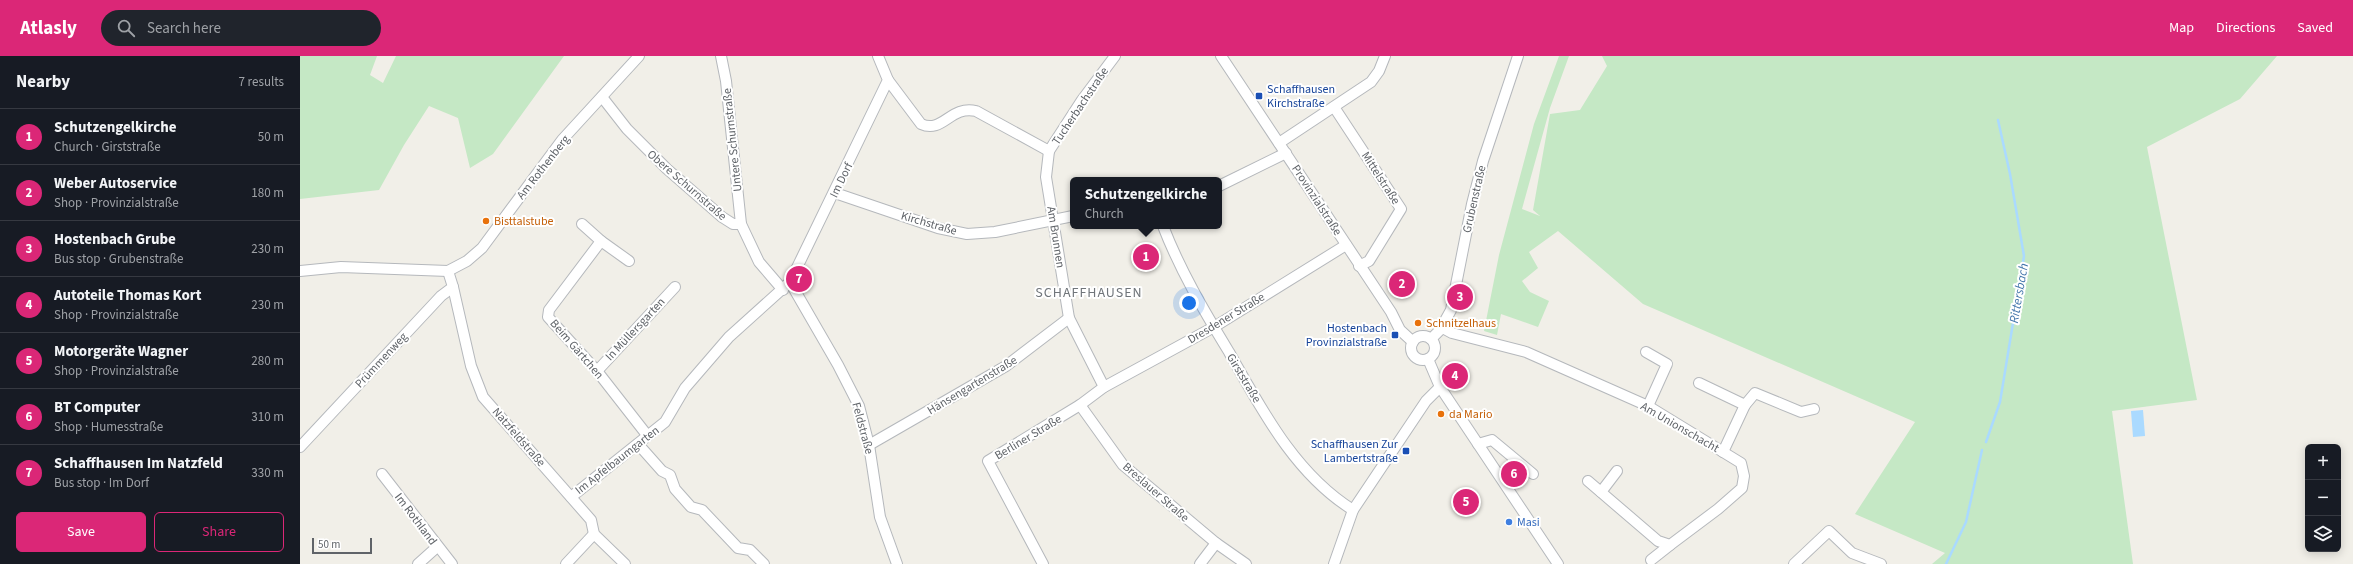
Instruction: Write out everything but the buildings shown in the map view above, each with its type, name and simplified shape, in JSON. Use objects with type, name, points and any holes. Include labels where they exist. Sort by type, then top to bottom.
[{"type":"street","name":"Am Rothenberg","points":[[300,271],[342,267],[448,271],[467,261],[482,248],[562,140],[639,56]]},
{"type":"street","name":"Untere Schurnstraße","points":[[721,56],[726,81],[741,224]]},
{"type":"street","points":[[878,56],[888,80]]},
{"type":"street","name":"Tucherbachstraße","points":[[888,80],[921,124],[928,127],[937,125],[958,112],[967,109],[976,111],[1049,151],[1082,100],[1115,56]]},
{"type":"street","name":"Provinzialstraße","points":[[1221,56],[1280,143],[1359,266],[1391,312],[1400,330],[1413,342]]},
{"type":"street","points":[[1280,143],[1375,79],[1385,56]]},
{"type":"street","points":[[1506,56],[1517,58]]},
{"type":"street","name":"Grubenstraße","points":[[1431,339],[1441,327],[1451,310],[1472,204],[1483,161],[1517,58]]},
{"type":"street","name":"Im Dorf","points":[[774,298],[790,282],[835,193],[888,80]]},
{"type":"street","name":"Obere Schurnstraße","points":[[602,97],[628,129],[667,169],[722,217],[733,224],[741,224],[759,262],[782,290]]},
{"type":"street","name":"Mittelstraße","points":[[1334,106],[1401,209],[1368,261],[1359,266]]},
{"type":"street","name":"Am Brunnen","points":[[1049,151],[1046,178],[1069,318],[1104,386]]},
{"type":"street","points":[[1222,185],[1286,153]]},
{"type":"street","name":"Kirchstraße","points":[[835,193],[938,228],[967,234],[996,232],[1070,217]]},
{"type":"street","points":[[582,224],[601,241],[629,261]]},
{"type":"street","name":"Girststraße","points":[[1164,229],[1176,260],[1258,403],[1299,463],[1335,499],[1353,510]]},
{"type":"street","name":"Beim Gärtchen","points":[[601,241],[549,310],[548,317],[597,371],[647,435]]},
{"type":"street","name":"Dresdener Straße","points":[[1104,386],[1214,327],[1346,245]]},
{"type":"street","points":[[448,271],[453,287]]},
{"type":"street","name":"Feldstraße","points":[[790,282],[838,365],[859,406],[869,445],[880,517],[897,564]]},
{"type":"street","name":"Prümmenweg","points":[[300,446],[441,296],[453,287]]},
{"type":"street","name":"Natzfeldstraße","points":[[453,287],[471,366],[483,396],[591,520],[594,534],[625,564]]},
{"type":"street","name":"In Müllersgarten","points":[[597,371],[675,287]]},
{"type":"street","name":"Im Apfelbaumgarten","points":[[571,497],[665,422],[685,388],[729,337],[774,298]]},
{"type":"street","name":"Hänsengartenstraße","points":[[869,445],[1006,366],[1069,318]]},
{"type":"street","name":"Am Unionschacht","points":[[1441,327],[1452,333],[1526,352],[1648,406],[1741,463],[1744,476],[1742,488],[1704,521],[1651,560]]},
{"type":"street","points":[[1420,337],[1431,339],[1435,350],[1428,359],[1420,360],[1414,356],[1411,348],[1413,342],[1420,337]]},
{"type":"street","points":[[1646,352],[1667,364],[1648,406]]},
{"type":"street","points":[[1428,359],[1440,387],[1558,564]]},
{"type":"street","points":[[1699,383],[1745,405]]},
{"type":"street","name":"Berliner Straße","points":[[1043,564],[988,461],[1080,405],[1104,386]]},
{"type":"street","points":[[1334,564],[1353,510],[1426,401],[1440,387]]},
{"type":"street","points":[[1723,452],[1745,405],[1755,393],[1801,412],[1814,409]]},
{"type":"street","name":"Breslauer Straße","points":[[1080,405],[1123,465],[1216,544],[1246,564]]},
{"type":"street","points":[[1478,444],[1492,440],[1533,474]]},
{"type":"street","points":[[638,444],[662,471],[670,475],[675,489],[691,507],[702,510],[738,548],[750,550],[764,564]]},
{"type":"street","points":[[1601,492],[1617,471]]},
{"type":"street","name":"Im Rothland","points":[[382,474],[437,547],[452,564]]},
{"type":"street","points":[[1588,481],[1658,541],[1670,545]]},
{"type":"street","points":[[1794,564],[1829,532],[1852,553],[1881,564]]},
{"type":"street","points":[[566,564],[594,534]]},
{"type":"street","points":[[1200,564],[1216,544]]},
{"type":"street","points":[[418,564],[437,547]]},
{"type":"green space","points":[[300,56],[377,56],[370,75],[383,83],[396,56],[564,56],[493,154],[470,168],[458,118],[429,106],[404,145],[379,190],[300,199]]},
{"type":"green space","points":[[1559,56],[1569,56],[1550,108],[1522,209],[1540,216],[1533,210],[1550,114],[1580,110],[1607,66],[1602,56],[2277,56],[2240,99],[2147,147],[2197,400],[2112,411],[2133,564],[1932,564],[1945,553],[1855,514],[1915,422],[1643,304],[1558,231],[1529,252],[1538,268],[1522,281],[1530,292],[1549,301],[1538,327],[1501,314],[1497,335],[1484,331],[1499,255],[1534,124]]},
{"type":"water","points":[[2143,410],[2145,436],[2133,437],[2131,411]]},
{"type":"waterway","name":"Rittersbach","points":[[1986,442],[2000,402],[2024,256],[2010,174],[1998,120]]},
{"type":"waterway","name":"Rittersbach","points":[[1946,564],[1966,522],[1982,450]]},
{"type":"place","name":"Schaffhausen Kirchstraße","points":[[1259,96]]},
{"type":"place","name":"Bisttalstube","points":[[486,221]]},
{"type":"place","name":"Schutzengelkirche","points":[[1146,257]]},
{"type":"place","name":"Schaffhausen Im Natzfeld","points":[[799,279]]},
{"type":"place","name":"Weber Autoservice","points":[[1402,284]]},
{"type":"place","name":"Hostenbach Grube","points":[[1460,297]]},
{"type":"place","name":"Schnitzelhaus","points":[[1418,323]]},
{"type":"place","name":"Hostenbach Provinzialstraße","points":[[1395,335]]},
{"type":"place","name":"Autoteile Thomas Kort","points":[[1455,376]]},
{"type":"place","name":"da Mario","points":[[1441,414]]},
{"type":"place","name":"Schaffhausen Zur Lambertstraße","points":[[1406,451]]},
{"type":"place","name":"BT Computer","points":[[1514,474]]},
{"type":"place","name":"Motorgeräte Wagner","points":[[1466,502]]},
{"type":"place","name":"Masi","points":[[1509,522]]},
{"type":"district","name":"SCHAFFHAUSEN","points":[[1089,292]]}]
